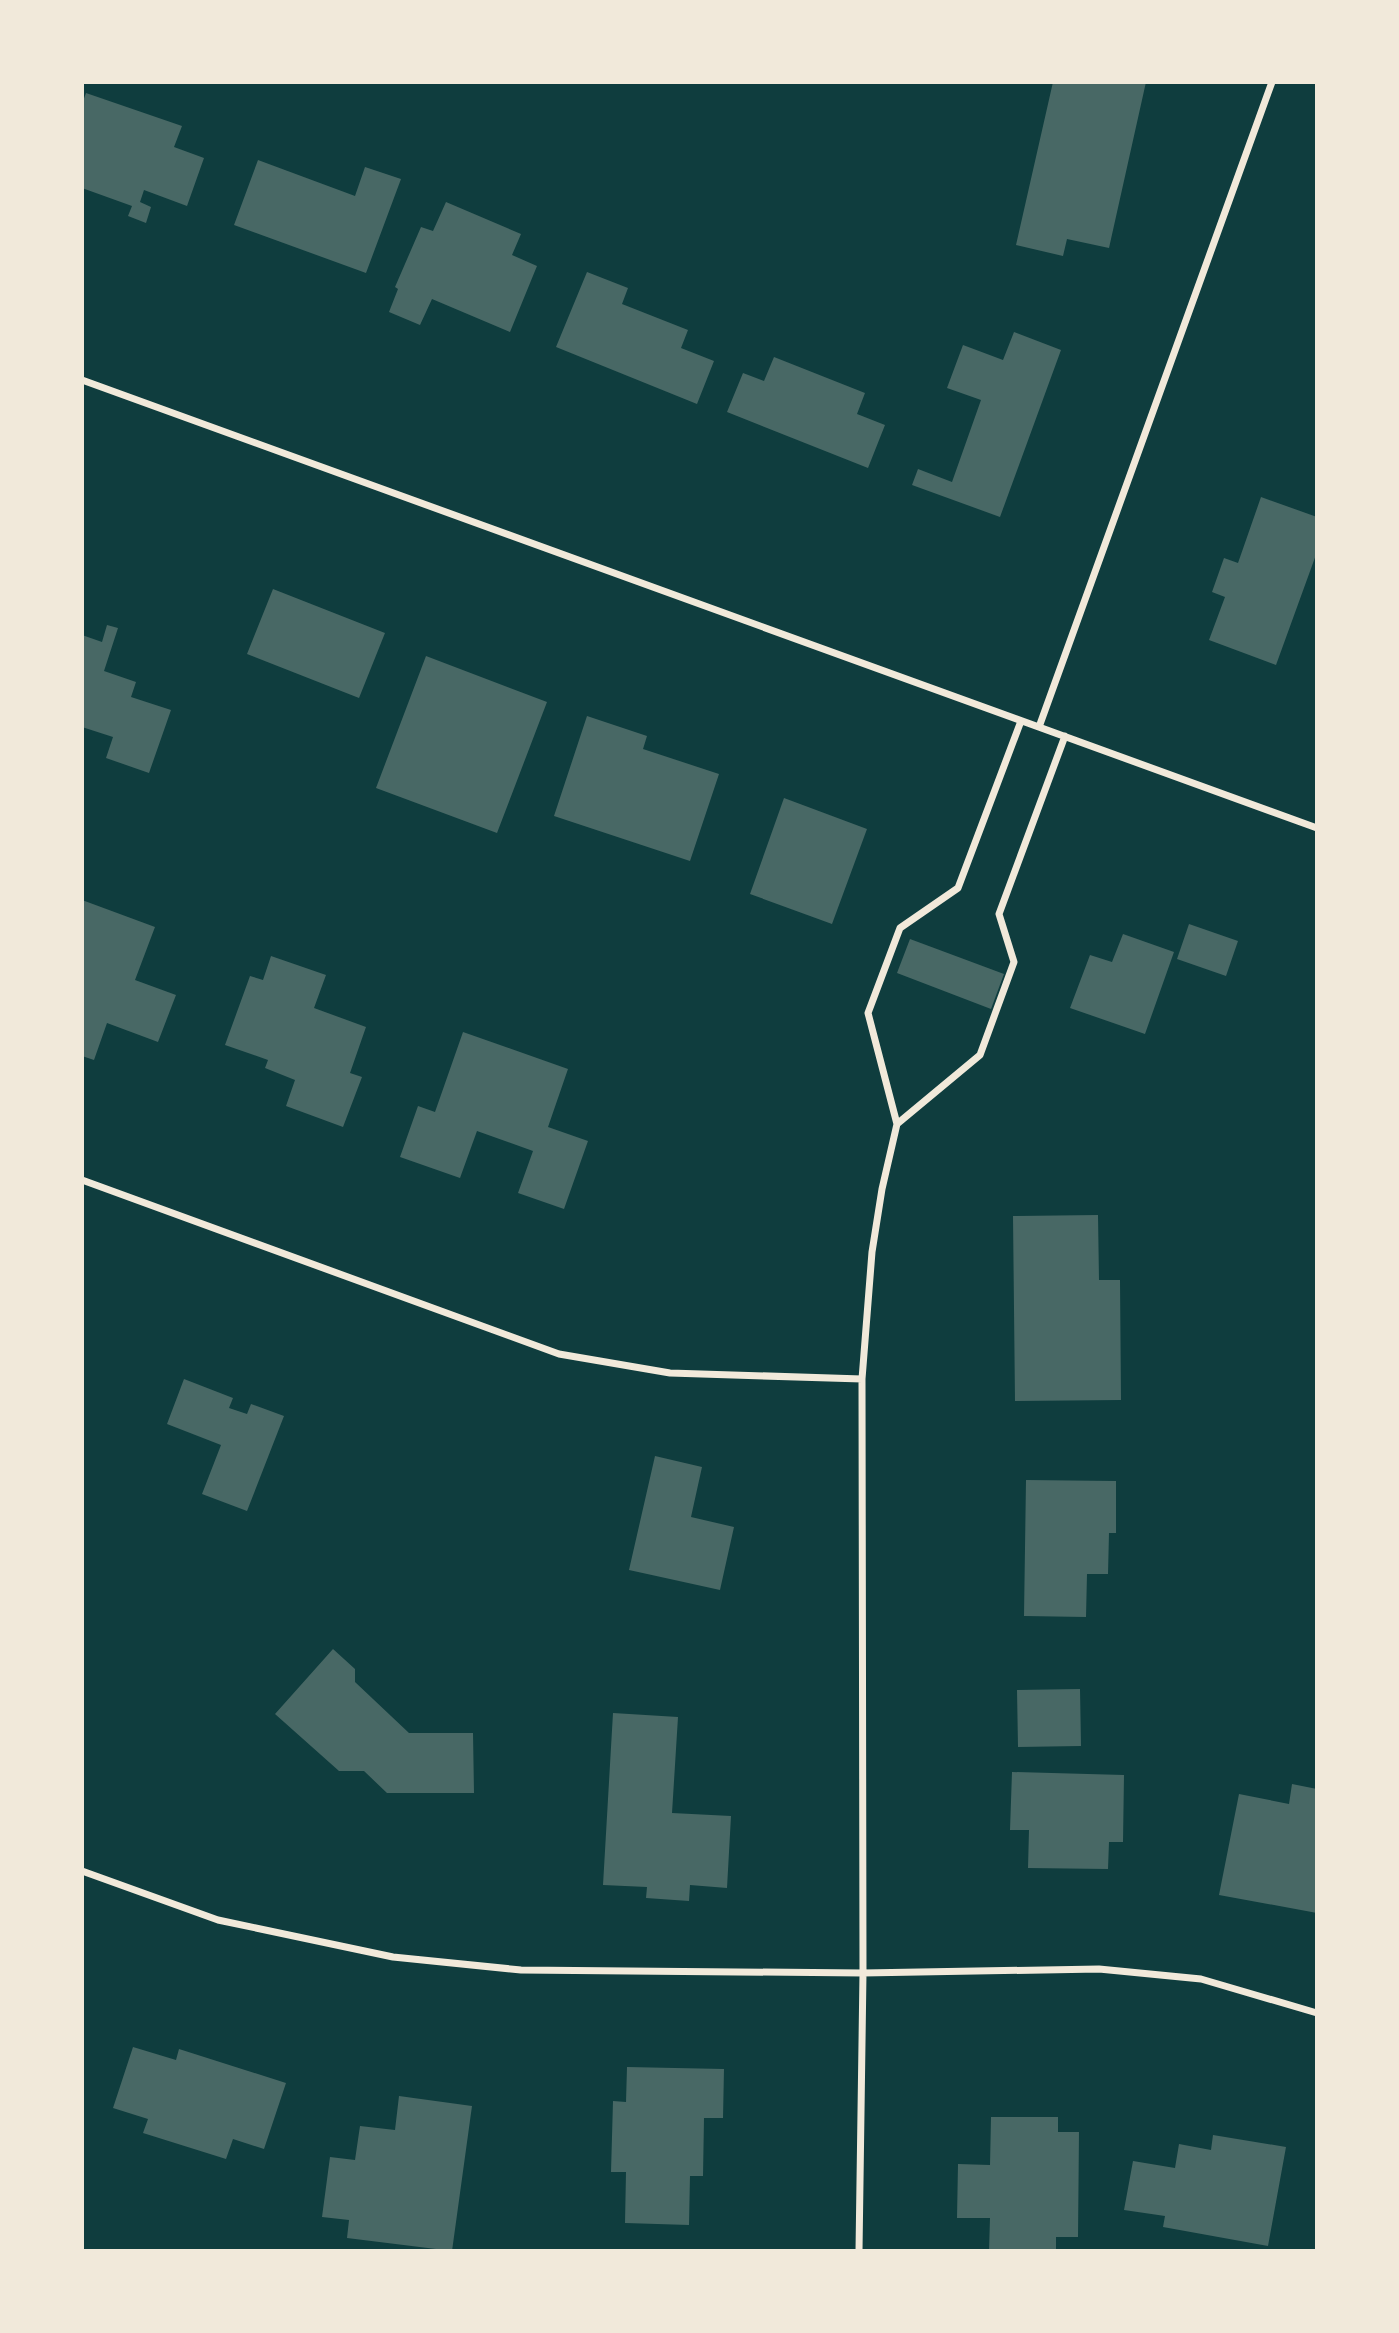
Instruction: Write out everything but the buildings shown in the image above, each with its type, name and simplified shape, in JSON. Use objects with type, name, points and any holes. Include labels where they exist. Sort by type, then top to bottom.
[{"type":"street","points":[[1039,727],[1272,82]]},
{"type":"street","points":[[82,380],[1317,828]]},
{"type":"street","points":[[859,2251],[863,1973],[862,1379],[872,1252],[882,1189],[897,1124],[868,1013],[900,928],[958,888],[1021,721]]},
{"type":"street","points":[[897,1124],[980,1055],[1014,962],[999,914],[1065,736]]},
{"type":"street","points":[[82,1180],[559,1354],[670,1373],[862,1379]]},
{"type":"street","points":[[82,1871],[218,1920],[393,1957],[521,1970],[863,1973],[1099,1969],[1201,1979],[1317,2013]]}]
